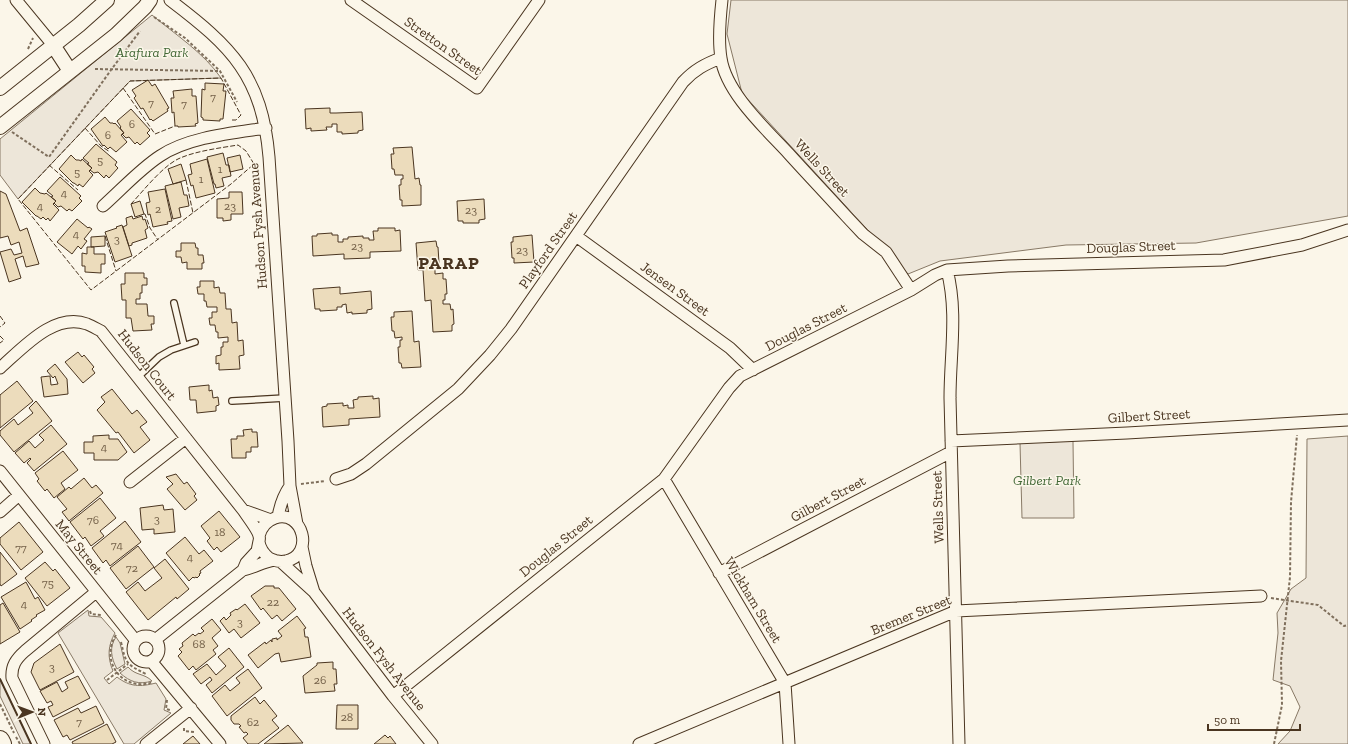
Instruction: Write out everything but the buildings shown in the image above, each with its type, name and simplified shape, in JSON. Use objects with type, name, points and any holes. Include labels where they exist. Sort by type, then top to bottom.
[{"type":"highway","points":[[0,740],[2,744]]},
{"type":"street","points":[[16,0],[53,45],[70,71]]},
{"type":"street","points":[[0,88],[90,16],[107,0]]},
{"type":"street","points":[[5,129],[70,71],[116,35],[150,0]]},
{"type":"street","name":"Hudson Fysh Avenue","points":[[170,0],[205,27],[235,57],[254,90],[260,105],[266,128],[290,486],[297,524]]},
{"type":"street","name":"Stretton Street","points":[[351,0],[478,88],[539,0]]},
{"type":"street","points":[[721,58],[720,44],[722,0]]},
{"type":"street","name":"Playford Street","points":[[336,479],[351,474],[366,464],[458,389],[490,355],[511,329],[683,82],[701,66],[721,58]]},
{"type":"street","name":"Wells Street","points":[[721,58],[735,91],[751,113],[863,234],[886,252],[911,290]]},
{"type":"street","points":[[103,206],[150,163],[170,150],[198,140],[266,128]]},
{"type":"street","name":"Douglas Street","points":[[393,696],[664,479],[734,380],[911,290],[935,275],[947,270],[1008,266],[1224,260],[1302,245],[1348,230]]},
{"type":"street","name":"Jensen Street","points":[[576,236],[730,348],[753,370]]},
{"type":"street","name":"Wells Street","points":[[947,270],[952,298],[950,441],[959,744]]},
{"type":"street","name":"Hudson Court","points":[[0,368],[42,332],[62,323],[76,322],[87,324],[101,331],[243,510],[259,538]]},
{"type":"street","name":"Gilbert Street","points":[[950,441],[1296,424],[1348,420]]},
{"type":"street","points":[[130,482],[186,438]]},
{"type":"street","name":"Gilbert Street","points":[[720,573],[951,452]]},
{"type":"street","name":"May Street","points":[[0,471],[136,640]]},
{"type":"street","name":"Wickham Street","points":[[664,479],[785,683],[789,744]]},
{"type":"street","points":[[243,570],[246,563],[257,552],[259,538],[265,525],[275,518],[284,494],[290,486]]},
{"type":"street","points":[[0,512],[19,495]]},
{"type":"street","points":[[243,510],[275,518],[289,519],[297,524],[302,532],[302,547],[314,592]]},
{"type":"street","points":[[259,538],[260,546],[266,555],[277,561],[314,592]]},
{"type":"street","points":[[155,640],[243,570],[254,568],[260,563],[294,558],[302,547]]},
{"type":"street","points":[[44,744],[12,678],[12,671],[17,658],[96,592]]},
{"type":"street","name":"Hudson Fysh Avenue","points":[[314,592],[393,696],[432,744]]},
{"type":"street","name":"Bremer Street","points":[[639,744],[956,611],[1261,596]]},
{"type":"street","points":[[144,636],[148,636],[155,640],[158,652],[154,658],[143,661],[136,656],[133,648],[136,640],[144,636]]},
{"type":"street","points":[[151,660],[220,744]]},
{"type":"street","points":[[146,744],[191,708]]},
{"type":"lane","points":[[174,303],[184,345]]},
{"type":"lane","points":[[138,377],[159,357],[184,345],[195,342]]},
{"type":"lane","points":[[232,401],[285,398]]},
{"type":"path","points":[[152,15],[184,38],[220,71],[237,102]]},
{"type":"path","points":[[5,129],[49,157],[143,27]]},
{"type":"path","points":[[88,69],[220,71]]},
{"type":"path","points":[[1274,744],[1282,705],[1282,661],[1286,601],[1290,576],[1291,502],[1297,434],[1296,424]]},
{"type":"path","points":[[290,486],[336,479]]},
{"type":"path","points":[[1261,596],[1318,606],[1344,626],[1348,624]]},
{"type":"path","points":[[84,602],[89,608],[91,614],[102,616]]},
{"type":"path","points":[[117,634],[120,638],[128,664],[150,676],[154,681],[147,684],[134,684],[123,679],[116,673],[111,659],[110,650],[112,641],[117,634]]},
{"type":"path","points":[[107,680],[128,664]]},
{"type":"path","points":[[168,697],[166,709],[172,710],[183,723],[184,731],[195,732]]},
{"type":"path","points":[[0,704],[20,744]]},
{"type":"green space","points":[[731,0],[1348,0],[1348,216],[1196,243],[1066,245],[940,261],[908,274],[742,93],[727,34]]},
{"type":"green space","name":"Arafura Park","points":[[152,15],[198,52],[221,78],[130,81],[18,199],[0,175],[0,139]]},
{"type":"green space","points":[[1348,436],[1348,744],[1278,744],[1290,731],[1300,707],[1290,686],[1273,680],[1278,633],[1277,613],[1291,589],[1306,578],[1307,439]]},
{"type":"green space","name":"Gilbert Park","points":[[1073,441],[1074,518],[1022,518],[1020,443]]},
{"type":"green space","points":[[88,610],[89,616],[101,617],[115,633],[109,651],[113,671],[104,678],[109,684],[117,677],[126,683],[135,685],[156,683],[166,699],[164,710],[171,713],[134,744],[124,744],[58,633]]},
{"type":"green space","points":[[116,637],[120,643],[125,664],[117,669],[113,661],[112,653],[112,645]]},
{"type":"green space","points":[[128,667],[134,672],[149,678],[152,681],[139,683],[127,679],[120,673]]},
{"type":"green space","points":[[0,679],[31,744],[23,744],[0,696]]},
{"type":"fence","points":[[131,204],[166,167],[185,156],[208,150],[238,145],[246,151],[254,164],[231,184],[91,290],[18,199],[130,81],[221,78],[241,115],[236,120],[231,120]]},
{"type":"fence","points":[[123,88],[155,134],[175,126]]},
{"type":"fence","points":[[85,128],[101,146],[110,152]]},
{"type":"fence","points":[[49,165],[78,190]]},
{"type":"fence","points":[[186,180],[193,213]]},
{"type":"fence","points":[[144,214],[150,228],[158,240]]},
{"type":"fence","points":[[105,236],[116,271]]},
{"type":"fence","points":[[0,316],[5,323],[0,327]]},
{"type":"fence","points":[[0,336],[4,340],[0,343]]},
{"type":"wall","points":[[0,679],[31,744]]},
{"type":"district","name":"PARAP","points":[[449,263]]}]
